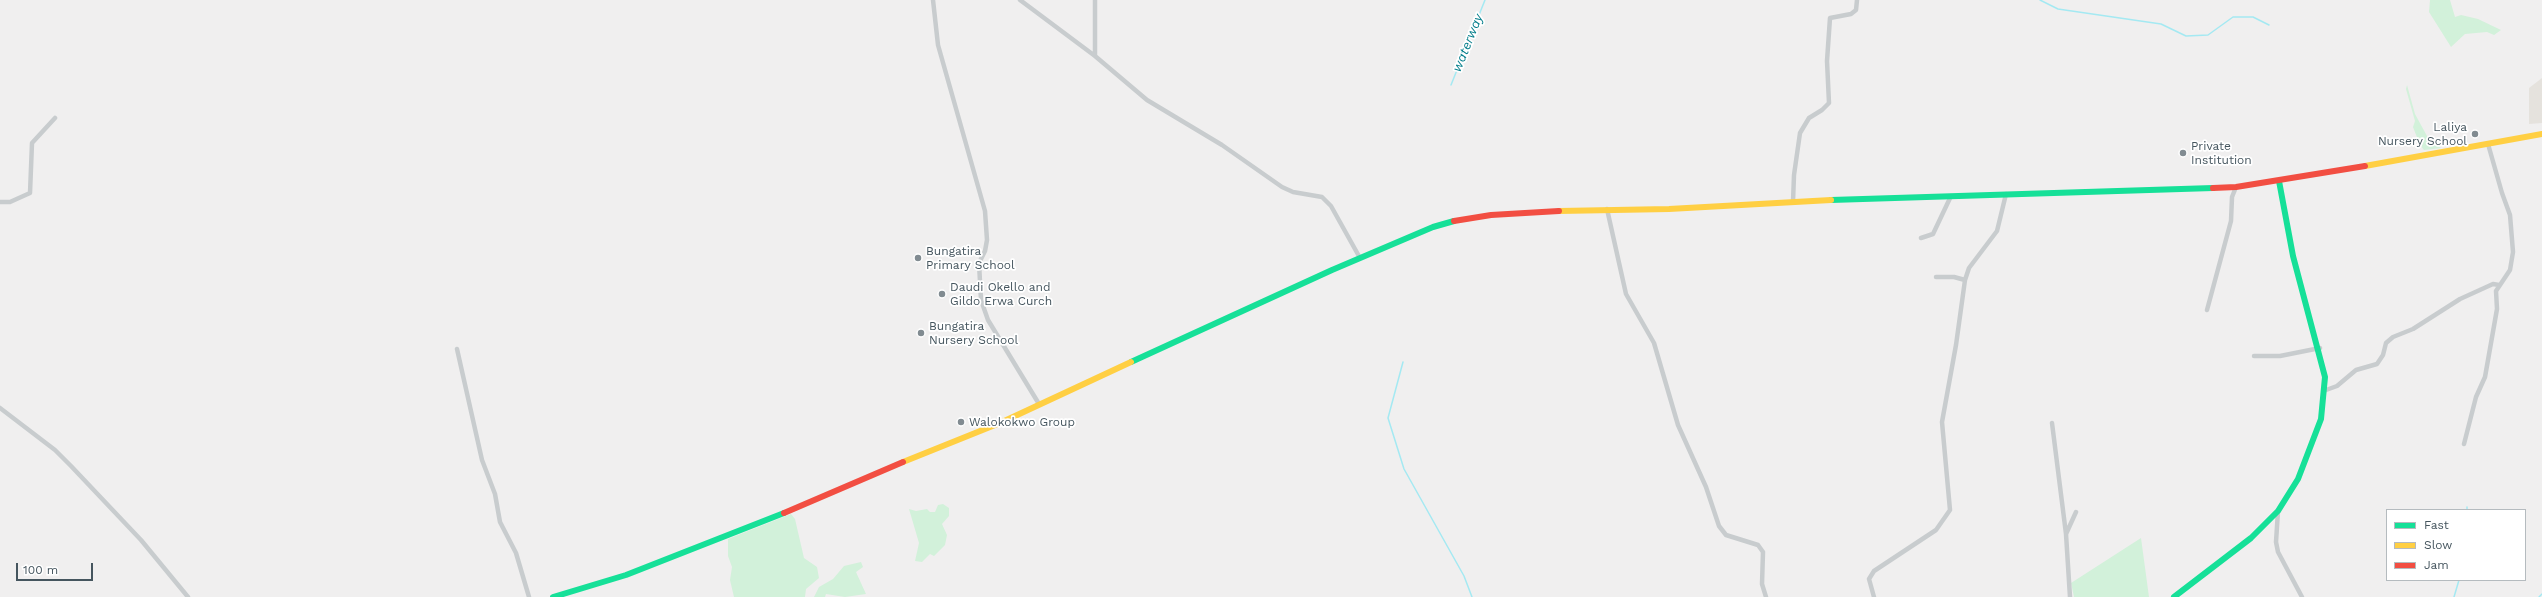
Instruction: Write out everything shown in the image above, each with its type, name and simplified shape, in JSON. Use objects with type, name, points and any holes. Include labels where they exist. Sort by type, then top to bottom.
[{"type":"street","points":[[933,0],[938,45],[985,211],[985,251],[979,263],[981,300],[988,320],[1039,404]]},
{"type":"street","points":[[1020,0],[1095,56],[1147,100],[1222,145],[1282,187],[1293,192],[1322,197],[1331,206],[1360,258]]},
{"type":"street","points":[[1095,0],[1095,56]]},
{"type":"street","points":[[1793,202],[1794,175],[1800,133],[1809,118],[1822,110],[1829,103],[1827,61],[1830,18],[1851,14],[1856,10],[1857,0]]},
{"type":"street","points":[[0,202],[10,202],[30,193],[32,143],[55,118]]},
{"type":"street","points":[[553,597],[626,575],[755,523],[787,512],[877,472],[1000,423],[1433,226],[1456,220],[1491,215],[1607,209],[1669,209],[1793,202],[2236,187],[2279,181],[2542,134]]},
{"type":"street","points":[[2464,444],[2476,397],[2485,377],[2497,309],[2495,299],[2498,285],[2510,270],[2513,239],[2510,215],[2502,194],[2488,144]]},
{"type":"street","points":[[2174,597],[2251,538],[2278,511],[2294,487],[2303,468],[2321,419],[2326,390],[2320,348],[2293,256],[2279,181]]},
{"type":"street","points":[[2207,310],[2231,221],[2232,197],[2236,187]]},
{"type":"street","points":[[1874,597],[1869,579],[1874,571],[1936,530],[1950,510],[1942,422],[1956,345],[1965,280],[1969,268],[1997,231],[2006,194]]},
{"type":"street","points":[[1922,238],[1933,234],[1951,196]]},
{"type":"street","points":[[1607,209],[1626,294],[1654,343],[1678,425],[1706,487],[1719,526],[1726,535],[1758,546],[1763,552],[1762,584],[1766,596]]},
{"type":"street","points":[[1936,277],[1954,276],[1965,280]]},
{"type":"street","points":[[2326,390],[2337,386],[2356,370],[2377,364],[2384,355],[2386,343],[2393,336],[2413,329],[2460,298],[2493,284],[2498,285]]},
{"type":"street","points":[[2254,356],[2280,356],[2320,348]]},
{"type":"street","points":[[457,349],[482,460],[495,494],[500,522],[516,553],[529,597]]},
{"type":"street","points":[[0,408],[55,450],[71,466],[141,540],[188,597]]},
{"type":"street","points":[[2052,423],[2066,534],[2070,597]]},
{"type":"street","points":[[2278,511],[2276,542],[2278,552],[2302,597]]},
{"type":"street","points":[[2066,534],[2076,512]]},
{"type":"shaded area","points":[[2542,78],[2542,123],[2529,124],[2529,88]]},
{"type":"green space","points":[[2430,0],[2450,0],[2455,17],[2461,15],[2478,19],[2501,30],[2494,35],[2487,32],[2465,34],[2451,47],[2429,12]]},
{"type":"green space","points":[[2407,85],[2415,114],[2427,136],[2441,148],[2424,150],[2420,145],[2413,127],[2415,121],[2406,89]]},
{"type":"green space","points":[[943,504],[949,508],[949,516],[942,524],[947,535],[945,545],[934,556],[930,554],[922,562],[915,561],[919,543],[909,509],[916,511],[927,509],[930,512],[935,512],[938,505]]},
{"type":"green space","points":[[791,514],[795,519],[804,558],[817,567],[819,578],[806,589],[805,597],[734,597],[730,580],[732,567],[728,556],[728,539]]},
{"type":"green space","points":[[2141,538],[2149,597],[2074,597],[2071,583]]},
{"type":"green space","points":[[861,562],[863,567],[856,572],[866,594],[845,597],[826,594],[825,597],[814,597],[819,587],[833,579],[844,566]]},
{"type":"waterway","name":"waterway","points":[[1451,85],[1485,0]]},
{"type":"waterway","points":[[2040,0],[2058,9],[2161,24],[2186,36],[2208,35],[2233,17],[2253,17],[2269,25]]},
{"type":"waterway","points":[[1403,362],[1388,418],[1404,469],[1464,576],[1472,597]]},
{"type":"waterway","points":[[2454,597],[2459,581]]},
{"type":"waterway","points":[[2539,597],[2542,594]]},
{"type":"traffic: fast","points":[[2174,597],[2251,538],[2278,511],[2298,479],[2321,419],[2325,377],[2293,256],[2279,181]]},
{"type":"traffic: fast","points":[[1831,200],[2213,188]]},
{"type":"traffic: fast","points":[[1131,362],[1332,270],[1433,227],[1454,221]]},
{"type":"traffic: fast","points":[[553,597],[626,575],[784,513]]},
{"type":"traffic: slow","points":[[2365,166],[2542,134]]},
{"type":"traffic: slow","points":[[1559,211],[1669,209],[1831,200]]},
{"type":"traffic: slow","points":[[903,462],[1000,423],[1131,362]]},
{"type":"traffic: jam","points":[[2213,188],[2236,187],[2365,166]]},
{"type":"traffic: jam","points":[[1454,221],[1491,215],[1559,211]]},
{"type":"traffic: jam","points":[[784,513],[903,462]]},
{"type":"place","name":"Laliya Nursery School","points":[[2475,134]]},
{"type":"place","name":"Private Institution","points":[[2183,153]]},
{"type":"place","name":"Bungatira Primary School","points":[[918,258]]},
{"type":"place","name":"Daudi Okello and Gildo Erwa Curch","points":[[942,294]]},
{"type":"place","name":"Bungatira Nursery School","points":[[921,333]]},
{"type":"place","name":"Walokokwo Group","points":[[961,422]]}]
